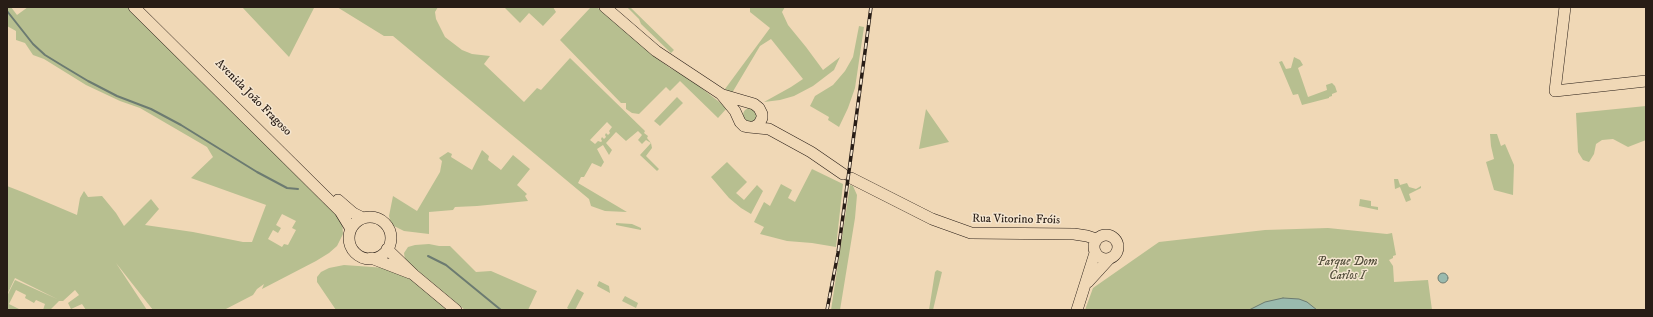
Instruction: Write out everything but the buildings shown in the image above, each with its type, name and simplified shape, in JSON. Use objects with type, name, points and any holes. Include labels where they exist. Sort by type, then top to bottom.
[{"type":"main road","name":"Avenida João Fragoso","points":[[134,7],[340,211],[351,229]]},
{"type":"main road","name":"Avenida João Fragoso","points":[[144,7],[344,207],[363,218]]},
{"type":"main road","name":"Rua Vitorino Fróis","points":[[605,7],[632,32],[668,59],[720,94],[738,115],[740,122],[744,126],[769,129],[811,152],[847,176],[932,219],[971,233],[1074,234],[1096,239]]},
{"type":"main road","name":"Rua Vitorino Fróis","points":[[616,7],[646,34],[668,59]]},
{"type":"main road","points":[[1565,7],[1555,92],[1646,81]]},
{"type":"main road","name":"Rua Vitorino Fróis","points":[[720,94],[760,108],[762,118],[769,129]]},
{"type":"main road","points":[[738,115],[742,106],[750,104]]},
{"type":"main road","points":[[754,127],[759,124],[762,118]]},
{"type":"main road","points":[[363,218],[378,218],[387,225],[391,238],[387,249],[377,257],[361,257],[354,251],[349,242],[351,229],[358,220],[363,218]]},
{"type":"main road","points":[[1077,310],[1095,253],[1094,246],[1096,239],[1103,235],[1108,235],[1116,240],[1118,250],[1115,256],[1109,259],[1085,285]]},
{"type":"main road","points":[[387,249],[414,275],[456,310]]},
{"type":"main road","points":[[1095,253],[1101,259],[1109,259]]},
{"type":"main road","points":[[371,258],[414,275]]},
{"type":"green space","points":[[7,7],[11,7],[17,15],[28,7],[134,7],[342,220],[343,234],[337,246],[316,261],[262,289],[264,284],[257,289],[253,295],[224,310],[153,310],[116,263],[147,310],[86,310],[82,304],[71,309],[68,303],[79,295],[75,290],[63,301],[59,301],[50,310],[43,310],[45,304],[36,300],[34,303],[25,298],[26,295],[16,290],[9,304],[19,309],[7,310],[7,296],[15,280],[57,299],[15,278],[7,295],[7,186],[77,215],[80,198],[84,191],[88,197],[102,196],[116,213],[124,226],[151,199],[159,209],[145,225],[193,232],[243,242],[252,242],[266,205],[269,206],[191,178],[213,157],[207,147],[140,108],[120,101],[86,85],[44,59],[33,55],[25,43],[16,40],[16,31],[7,26]],"holes":[[[282,214],[296,221],[292,228],[296,230],[288,245],[284,244],[282,247],[268,239],[273,230],[278,233],[281,228],[276,225]]]},
{"type":"green space","points":[[242,7],[313,7],[314,8],[289,57]]},
{"type":"green space","points":[[337,7],[438,7],[435,12],[436,19],[445,37],[462,50],[472,54],[490,56],[484,64],[524,102],[537,88],[541,90],[570,58],[645,131],[644,133],[648,136],[647,138],[651,143],[646,140],[642,144],[638,140],[642,135],[638,131],[626,141],[616,132],[606,143],[612,150],[609,155],[603,145],[597,149],[604,162],[601,167],[592,163],[584,177],[581,177],[578,183],[627,212],[605,211],[591,206],[589,199],[393,36],[384,36]],"holes":[[[607,122],[612,127],[609,131],[610,133],[608,135],[606,133],[606,137],[604,139],[602,137],[601,142],[598,141],[595,144],[590,140]]]},
{"type":"green space","points":[[504,7],[553,7],[556,12],[543,26],[529,13],[520,23]]},
{"type":"green space","points":[[591,7],[598,8],[658,59],[670,68],[686,76],[727,108],[718,118],[680,81],[670,91],[666,87],[639,114],[632,113],[626,109],[626,103],[621,103],[560,40]]},
{"type":"green space","points":[[627,7],[630,7],[674,50],[671,53],[641,24],[639,19]]},
{"type":"green space","points":[[750,7],[785,7],[782,12],[788,25],[823,70],[840,57],[834,70],[813,86],[794,96],[764,102],[803,79],[771,39],[760,46],[732,93],[725,89],[770,28],[750,12]]},
{"type":"green space","points":[[859,26],[864,27],[855,88],[839,127],[828,120],[829,117],[810,106],[815,96],[833,85],[845,71],[853,57]]},
{"type":"green space","points":[[1294,57],[1300,60],[1303,65],[1298,68],[1308,97],[1327,90],[1326,85],[1332,83],[1337,92],[1332,94],[1329,98],[1302,105],[1298,94],[1293,95],[1279,62],[1282,61],[1286,69],[1291,68]]},
{"type":"green space","points":[[677,97],[683,103],[660,126],[654,121]]},
{"type":"green space","points":[[1646,106],[1646,140],[1628,147],[1613,139],[1602,140],[1596,144],[1594,154],[1589,162],[1583,160],[1578,152],[1576,113]]},
{"type":"green space","points":[[747,108],[753,108],[757,112],[757,118],[753,122],[747,122],[743,118],[743,112]]},
{"type":"green space","points":[[926,109],[949,142],[919,149]]},
{"type":"green space","points":[[1490,134],[1497,134],[1501,146],[1505,144],[1514,165],[1513,195],[1494,190],[1486,162],[1494,159]]},
{"type":"green space","points":[[651,143],[652,148],[646,156],[659,169],[657,171],[640,155]]},
{"type":"green space","points":[[482,150],[489,156],[488,160],[501,170],[513,155],[530,169],[517,185],[527,194],[525,196],[528,201],[455,207],[453,210],[429,212],[429,234],[404,231],[391,224],[389,216],[393,196],[417,211],[440,172],[442,161],[439,158],[448,152],[452,154],[451,157],[472,170]]},
{"type":"green space","points":[[727,162],[747,182],[736,193],[744,200],[757,185],[763,191],[751,214],[729,198],[711,177]]},
{"type":"green space","points":[[812,169],[843,184],[836,247],[787,241],[760,234],[764,227],[754,222],[764,202],[770,206],[781,184],[792,190],[788,198],[795,202]]},
{"type":"green space","points":[[1394,179],[1398,179],[1400,185],[1407,183],[1409,187],[1416,189],[1421,186],[1421,188],[1409,194],[1411,200],[1406,202],[1400,187],[1395,189]]},
{"type":"green space","points":[[850,185],[853,186],[857,195],[855,218],[840,310],[831,310]]},
{"type":"green space","points":[[1360,199],[1371,201],[1371,206],[1378,207],[1378,210],[1359,206]]},
{"type":"green space","points":[[616,223],[632,224],[641,228],[641,230],[616,225]]},
{"type":"green space","name":"Parque Dom Carlos I","points":[[1328,228],[1387,234],[1392,233],[1396,255],[1389,260],[1393,266],[1394,282],[1428,280],[1432,310],[1085,310],[1093,288],[1159,242],[1265,230]]},
{"type":"green space","points":[[429,244],[450,246],[476,272],[491,271],[537,291],[528,310],[465,310],[405,260],[404,253],[408,247]]},
{"type":"green space","points":[[344,265],[386,268],[408,276],[449,310],[336,310],[317,282],[317,277],[321,272],[329,268]]},
{"type":"green space","points":[[937,270],[942,272],[933,310],[929,310],[935,272]]},
{"type":"green space","points":[[599,281],[609,286],[610,293],[597,286]]},
{"type":"green space","points":[[577,289],[584,293],[575,310],[570,310],[567,308]]},
{"type":"green space","points":[[625,296],[638,303],[636,308],[622,301]]},
{"type":"shaded area","points":[[1441,273],[1445,273],[1448,278],[1445,283],[1441,283],[1438,280],[1438,276]]},
{"type":"shaded area","points":[[1283,298],[1299,299],[1307,302],[1317,310],[1249,310],[1265,302]]},
{"type":"waterway","points":[[7,11],[33,44],[45,55],[88,81],[117,96],[151,109],[181,125],[257,172],[287,188],[298,189]]},
{"type":"waterway","points":[[428,256],[446,265],[501,310]]},
{"type":"railway","points":[[827,310],[838,253],[871,7]]}]
